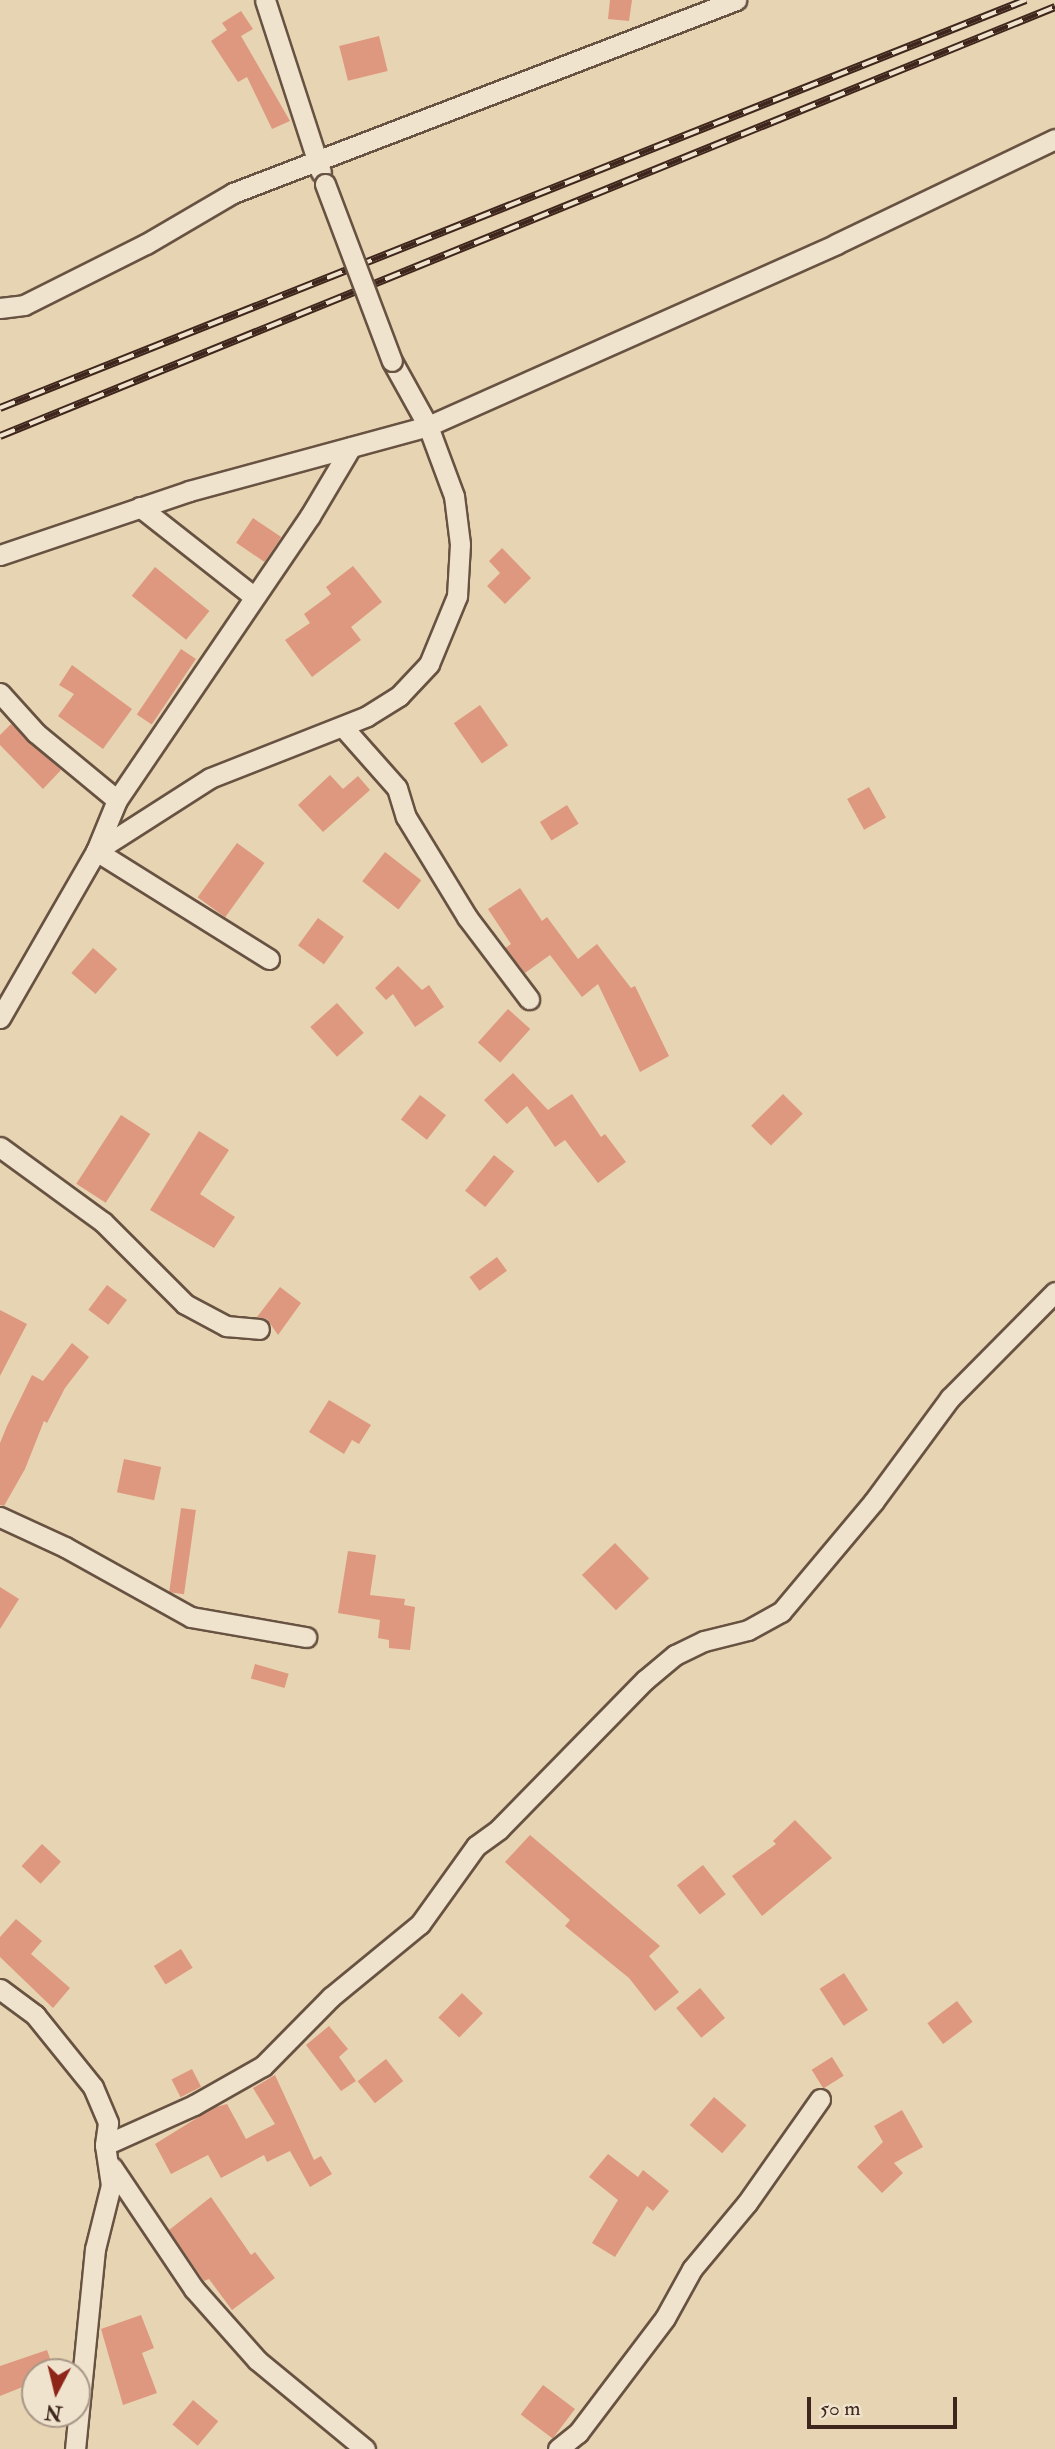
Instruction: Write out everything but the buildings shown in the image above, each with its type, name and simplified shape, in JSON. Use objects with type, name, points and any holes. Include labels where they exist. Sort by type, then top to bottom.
[{"type":"street","points":[[96,851],[211,778],[343,727],[399,696],[429,664],[457,596],[460,544],[454,496],[428,426],[392,360],[325,184],[265,0]]},
{"type":"street","points":[[0,308],[23,305],[146,244],[233,193],[736,0]]},
{"type":"street","points":[[0,555],[140,507],[428,426],[836,244],[1055,139]]},
{"type":"street","points":[[0,1018],[96,851],[117,800],[253,596],[310,516],[351,447]]},
{"type":"street","points":[[140,507],[253,596]]},
{"type":"street","points":[[0,693],[36,733],[117,800]]},
{"type":"street","points":[[343,727],[397,788],[406,817],[467,917],[529,999]]},
{"type":"street","points":[[96,851],[269,959]]},
{"type":"street","points":[[0,1147],[103,1222],[185,1304],[226,1326],[259,1329]]},
{"type":"street","points":[[106,2153],[263,2066],[331,1997],[420,1924],[476,1846],[499,1829],[645,1680],[685,1651],[748,1630],[781,1612],[874,1500],[950,1398],[1055,1292]]},
{"type":"street","points":[[0,1517],[65,1547],[191,1616],[306,1637]]},
{"type":"street","points":[[0,1989],[35,2015],[93,2087],[108,2123],[106,2153],[111,2185],[94,2249],[75,2449]]},
{"type":"street","points":[[558,2449],[578,2432],[665,2318],[692,2269],[747,2203],[820,2099]]},
{"type":"street","points":[[106,2153],[194,2289],[257,2360],[365,2449]]},
{"type":"railway","points":[[0,408],[1026,0]]},
{"type":"railway","points":[[0,436],[1055,7]]}]
